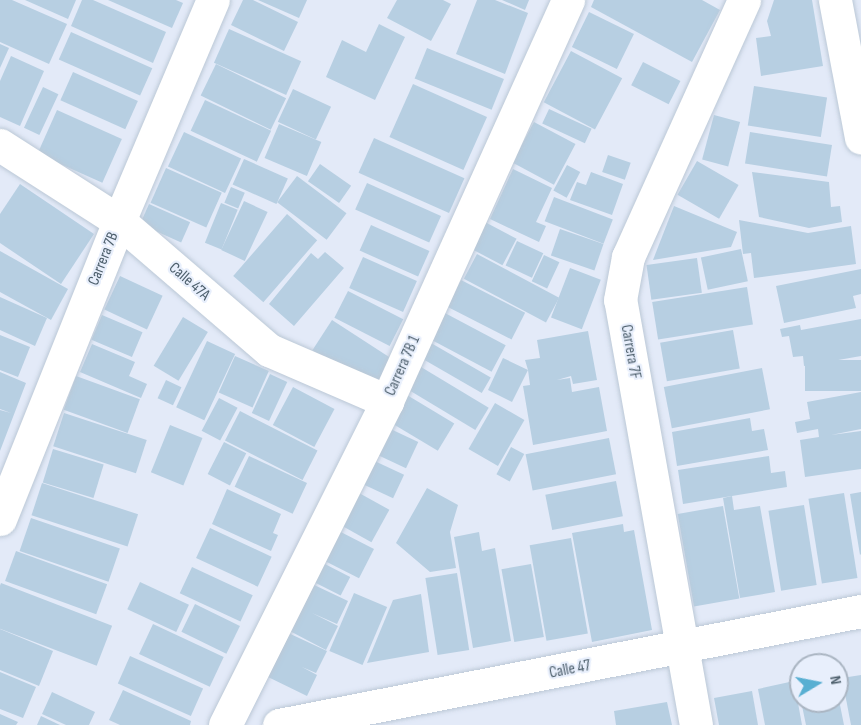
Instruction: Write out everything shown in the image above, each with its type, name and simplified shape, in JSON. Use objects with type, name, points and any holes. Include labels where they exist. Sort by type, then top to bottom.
[{"type":"street","name":"Carrera 7B","points":[[0,519],[119,221],[213,0]]},
{"type":"street","name":"Carrera 7B 1","points":[[236,722],[387,401],[567,0]]},
{"type":"street","name":"Carrera 7F","points":[[696,725],[620,300],[628,257],[744,0]]},
{"type":"street","points":[[835,0],[861,138]]},
{"type":"street","name":"Calle 47A","points":[[0,145],[119,221],[268,350],[387,401]]},
{"type":"street","name":"Calle 47","points":[[279,725],[682,649],[861,611]]},
{"type":"building","points":[[0,0],[12,0],[67,24],[49,64],[0,42]]},
{"type":"building","points":[[25,0],[76,0],[68,19]]},
{"type":"building","points":[[82,0],[93,0],[166,32],[153,63],[71,26]]},
{"type":"building","points":[[108,0],[176,0],[183,3],[172,28]]},
{"type":"building","points":[[243,0],[253,0],[298,22],[284,51],[231,25]]},
{"type":"building","points":[[258,0],[307,0],[299,18]]},
{"type":"building","points":[[397,0],[443,0],[451,4],[431,41],[387,18]]},
{"type":"building","points":[[477,0],[495,0],[528,13],[505,74],[456,54]]},
{"type":"building","points":[[502,0],[529,0],[525,10]]},
{"type":"building","points":[[594,0],[702,0],[720,10],[692,62],[591,7]]},
{"type":"building","points":[[774,0],[812,0],[823,66],[761,76],[756,38],[771,36],[767,21]]},
{"type":"building","points":[[589,12],[634,34],[617,69],[572,47]]},
{"type":"building","points":[[379,24],[405,37],[375,100],[326,77],[342,40],[366,52]]},
{"type":"building","points":[[229,29],[301,61],[286,95],[214,63]]},
{"type":"building","points":[[71,32],[152,68],[140,96],[59,59]]},
{"type":"building","points":[[0,44],[9,48],[0,68]]},
{"type":"building","points":[[427,48],[504,79],[492,110],[415,79]]},
{"type":"building","points":[[571,51],[622,78],[595,129],[544,102]]},
{"type":"building","points":[[11,56],[44,71],[20,126],[0,117],[0,81]]},
{"type":"building","points":[[643,62],[680,81],[669,104],[631,85]]},
{"type":"building","points":[[216,64],[286,98],[271,130],[201,95]]},
{"type":"building","points":[[73,72],[138,101],[125,129],[60,100]]},
{"type":"building","points":[[413,84],[487,117],[463,170],[389,137]]},
{"type":"building","points":[[754,86],[827,98],[821,137],[748,126]]},
{"type":"building","points":[[43,87],[58,94],[39,135],[24,128]]},
{"type":"building","points":[[293,89],[331,107],[316,139],[278,122]]},
{"type":"building","points":[[205,100],[271,131],[257,162],[191,131]]},
{"type":"building","points":[[549,109],[592,129],[585,143],[542,124]]},
{"type":"building","points":[[57,110],[122,139],[102,183],[37,154]]},
{"type":"building","points":[[714,115],[740,122],[728,166],[702,159]]},
{"type":"building","points":[[534,122],[575,144],[554,185],[512,163]]},
{"type":"building","points":[[279,124],[321,142],[307,176],[265,158]]},
{"type":"building","points":[[184,132],[241,159],[225,193],[168,166]]},
{"type":"building","points":[[750,132],[832,145],[827,177],[745,164]]},
{"type":"building","points":[[374,138],[464,178],[449,213],[359,173]]},
{"type":"building","points":[[608,155],[631,163],[625,180],[602,172]]},
{"type":"building","points":[[244,159],[288,179],[276,204],[233,185]]},
{"type":"building","points":[[697,161],[739,185],[719,219],[678,195]]},
{"type":"building","points":[[320,164],[351,186],[339,203],[308,181]]},
{"type":"building","points":[[567,165],[580,172],[567,198],[553,191]]},
{"type":"building","points":[[166,168],[222,193],[206,228],[151,203]]},
{"type":"building","points":[[513,169],[552,188],[536,222],[546,226],[539,242],[490,219]]},
{"type":"building","points":[[591,172],[623,184],[612,215],[570,200],[577,182],[586,185]]},
{"type":"building","points":[[752,172],[829,182],[831,207],[840,206],[842,222],[809,228],[759,217]]},
{"type":"building","points":[[297,176],[347,213],[327,240],[277,202]]},
{"type":"building","points":[[367,183],[441,216],[429,242],[355,209]]},
{"type":"building","points":[[20,184],[94,234],[61,284],[0,243],[0,214]]},
{"type":"building","points":[[231,187],[245,193],[238,209],[224,203]]},
{"type":"building","points":[[554,197],[613,220],[603,244],[545,221]]},
{"type":"building","points":[[244,201],[268,212],[245,261],[221,250]]},
{"type":"building","points":[[221,203],[238,210],[222,250],[205,243]]},
{"type":"building","points":[[149,204],[190,222],[181,242],[140,224]]},
{"type":"building","points":[[674,206],[737,232],[731,247],[653,260]]},
{"type":"building","points":[[287,214],[317,240],[263,302],[233,276]]},
{"type":"building","points":[[739,220],[808,233],[851,226],[856,264],[754,278],[751,253],[743,254]]},
{"type":"building","points":[[483,221],[517,239],[502,265],[469,247]]},
{"type":"building","points":[[371,225],[429,251],[418,277],[360,251]]},
{"type":"building","points":[[560,229],[603,244],[594,270],[551,255]]},
{"type":"building","points":[[517,241],[543,253],[532,278],[506,265]]},
{"type":"building","points":[[741,249],[748,281],[708,290],[701,258]]},
{"type":"building","points":[[0,251],[68,289],[51,320],[0,292]]},
{"type":"building","points":[[325,252],[344,268],[294,326],[269,304],[311,253],[318,259]]},
{"type":"building","points":[[477,254],[559,298],[546,322],[464,279]]},
{"type":"building","points":[[544,255],[559,262],[547,288],[532,281]]},
{"type":"building","points":[[363,257],[417,281],[403,312],[349,288]]},
{"type":"building","points":[[697,258],[702,293],[651,300],[646,265]]},
{"type":"building","points":[[570,268],[601,280],[582,329],[551,317]]},
{"type":"building","points":[[861,269],[861,294],[853,296],[856,308],[784,323],[776,286]]},
{"type":"building","points":[[120,276],[163,296],[147,329],[104,310]]},
{"type":"building","points":[[461,280],[525,313],[512,339],[447,307]]},
{"type":"building","points":[[747,287],[753,325],[658,340],[652,302]]},
{"type":"building","points":[[348,291],[403,319],[390,346],[334,318]]},
{"type":"building","points":[[0,297],[47,318],[35,346],[0,330]]},
{"type":"building","points":[[443,312],[506,345],[492,372],[429,338]]},
{"type":"building","points":[[102,315],[143,332],[132,357],[91,340]]},
{"type":"building","points":[[183,317],[208,332],[179,381],[154,366]]},
{"type":"building","points":[[861,319],[861,356],[804,366],[803,356],[793,357],[789,336],[782,337],[780,329],[800,325],[801,330]]},
{"type":"building","points":[[332,320],[399,364],[379,394],[312,350]]},
{"type":"building","points":[[733,330],[740,368],[667,381],[660,343]]},
{"type":"building","points":[[588,331],[597,380],[573,384],[571,376],[557,380],[570,378],[572,392],[599,387],[607,431],[533,445],[523,386],[530,385],[525,360],[540,358],[537,340]]},
{"type":"building","points":[[0,335],[30,347],[18,377],[0,370]]},
{"type":"building","points":[[207,341],[235,354],[204,420],[176,407]]},
{"type":"building","points":[[431,343],[491,378],[482,393],[422,359]]},
{"type":"building","points":[[92,344],[135,362],[129,376],[147,384],[141,398],[80,372]]},
{"type":"building","points":[[235,356],[269,371],[253,408],[219,393]]},
{"type":"building","points":[[503,358],[528,370],[512,402],[488,390]]},
{"type":"building","points":[[805,360],[861,360],[861,391],[805,391]]},
{"type":"building","points":[[421,367],[489,408],[475,430],[408,389]]},
{"type":"building","points":[[762,368],[770,409],[672,428],[664,387]]},
{"type":"building","points":[[0,372],[26,383],[0,451],[0,410],[11,413],[0,409]]},
{"type":"building","points":[[270,374],[287,382],[269,421],[252,413]]},
{"type":"building","points":[[76,376],[140,399],[128,433],[64,410]]},
{"type":"building","points":[[166,380],[181,387],[173,405],[158,398]]},
{"type":"building","points":[[293,387],[334,409],[314,447],[273,425]]},
{"type":"building","points":[[402,392],[454,423],[438,451],[386,419]]},
{"type":"building","points":[[861,392],[861,429],[831,435],[861,431],[861,469],[805,477],[800,440],[819,437],[818,429],[797,433],[795,422],[810,419],[807,402]]},
{"type":"building","points":[[219,398],[238,408],[220,441],[202,431]]},
{"type":"building","points":[[495,403],[524,420],[498,466],[468,449]]},
{"type":"building","points":[[240,411],[318,450],[303,480],[225,440]]},
{"type":"building","points":[[64,413],[147,440],[136,473],[53,446]]},
{"type":"building","points":[[750,418],[752,431],[764,429],[768,450],[677,466],[672,432]]},
{"type":"building","points":[[170,425],[202,438],[183,485],[151,472]]},
{"type":"building","points":[[382,425],[418,442],[406,468],[370,451]]},
{"type":"building","points":[[609,438],[616,474],[533,491],[526,454]]},
{"type":"building","points":[[224,442],[246,453],[230,485],[208,474]]},
{"type":"building","points":[[511,447],[524,454],[510,481],[496,474]]},
{"type":"building","points":[[53,449],[104,464],[93,498],[43,482]]},
{"type":"building","points":[[249,456],[307,483],[293,514],[235,487]]},
{"type":"building","points":[[769,456],[771,473],[785,471],[787,487],[683,504],[678,470]]},
{"type":"building","points":[[366,457],[404,475],[393,498],[355,481]]},
{"type":"building","points":[[616,481],[623,516],[552,530],[545,495]]},
{"type":"building","points":[[42,483],[138,514],[128,547],[31,515]]},
{"type":"building","points":[[350,488],[389,510],[371,542],[332,520]]},
{"type":"building","points":[[427,488],[458,505],[450,532],[456,568],[430,572],[396,543]]},
{"type":"building","points":[[227,489],[281,514],[273,533],[278,535],[271,551],[212,524]]},
{"type":"building","points":[[861,492],[861,554],[860,555],[850,494]]},
{"type":"building","points":[[844,493],[857,578],[822,584],[808,499]]},
{"type":"building","points":[[732,496],[734,510],[760,506],[775,592],[740,598],[723,498]]},
{"type":"building","points":[[804,505],[817,585],[781,591],[768,511]]},
{"type":"building","points":[[723,506],[739,599],[694,607],[678,514]]},
{"type":"building","points":[[31,518],[120,549],[108,582],[20,551]]},
{"type":"building","points":[[623,524],[624,532],[634,530],[652,630],[592,642],[572,533]]},
{"type":"building","points":[[210,528],[272,557],[258,587],[196,558]]},
{"type":"building","points":[[333,528],[374,549],[359,578],[318,557]]},
{"type":"building","points":[[479,532],[482,551],[495,548],[511,641],[473,648],[454,537]]},
{"type":"building","points":[[571,538],[588,634],[546,641],[530,545]]},
{"type":"building","points":[[16,551],[107,584],[96,614],[5,581]]},
{"type":"building","points":[[319,561],[350,577],[341,596],[309,580]]},
{"type":"building","points":[[531,564],[544,637],[514,642],[501,569]]},
{"type":"building","points":[[192,567],[253,595],[240,622],[180,593]]},
{"type":"building","points":[[457,573],[469,650],[438,655],[425,578]]},
{"type":"building","points":[[140,582],[189,605],[176,632],[127,609]]},
{"type":"building","points":[[1,583],[112,626],[97,666],[0,629]]},
{"type":"building","points":[[310,583],[348,601],[337,624],[312,613],[338,626],[326,650],[286,629]]},
{"type":"building","points":[[354,593],[387,607],[363,665],[329,651]]},
{"type":"building","points":[[421,594],[429,652],[367,663],[393,600]]},
{"type":"building","points":[[195,604],[240,626],[226,654],[181,632]]},
{"type":"building","points":[[153,624],[224,657],[210,687],[139,654]]},
{"type":"building","points":[[0,629],[53,651],[39,686],[0,670]]},
{"type":"building","points":[[284,631],[327,651],[316,673],[302,667],[317,675],[307,696],[266,676]]},
{"type":"building","points":[[130,656],[203,689],[191,716],[118,683]]},
{"type":"building","points":[[0,672],[36,687],[23,718],[0,709]]},
{"type":"building","points":[[861,675],[861,725],[851,725],[849,677]]},
{"type":"building","points":[[789,682],[789,713],[800,713],[802,725],[765,725],[758,689]]},
{"type":"building","points":[[123,690],[191,721],[190,725],[120,725],[109,720]]},
{"type":"building","points":[[752,691],[758,725],[719,725],[714,698]]},
{"type":"building","points":[[52,692],[95,712],[89,725],[66,725],[42,714]]},
{"type":"building","points":[[667,702],[672,725],[616,725],[614,711]]},
{"type":"building","points":[[804,713],[842,713],[844,725],[806,725]]},
{"type":"building","points":[[0,714],[18,722],[16,725],[0,725]]},
{"type":"building","points":[[41,716],[60,725],[37,725]]}]
